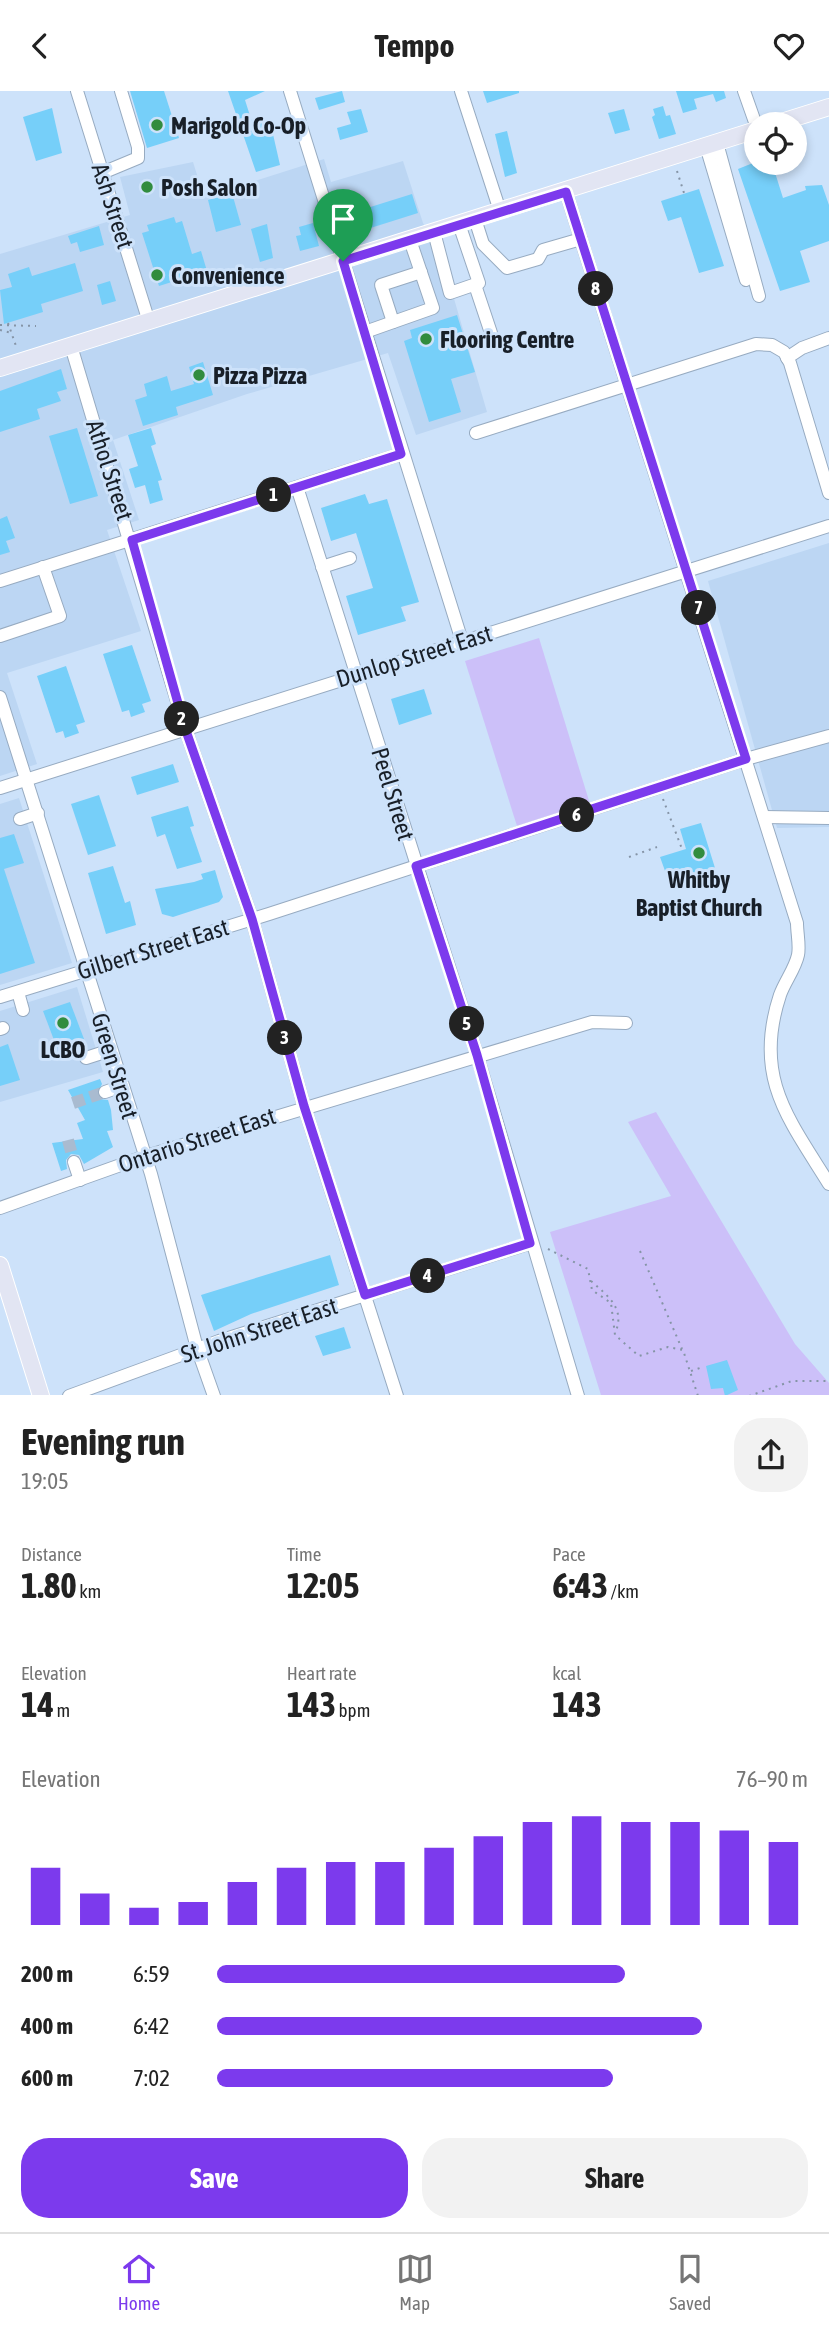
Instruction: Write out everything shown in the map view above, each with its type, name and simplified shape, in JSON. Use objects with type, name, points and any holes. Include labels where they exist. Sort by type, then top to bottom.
[{"type":"main road","points":[[807,114],[829,107]]},
{"type":"main road","points":[[0,368],[566,192],[744,133]]},
{"type":"main road","points":[[0,1265],[41,1395]]},
{"type":"street","name":"Ash Street","points":[[76,91],[149,322]]},
{"type":"street","points":[[102,173],[138,158],[138,147],[121,91]]},
{"type":"street","points":[[289,91],[401,454],[463,641]]},
{"type":"street","points":[[461,91],[500,211]]},
{"type":"street","points":[[744,91],[751,112]]},
{"type":"street","points":[[711,145],[748,286]]},
{"type":"street","points":[[711,145],[759,296]]},
{"type":"street","points":[[566,192],[797,923],[798,955],[780,995],[771,1036],[770,1061],[778,1098],[829,1184]]},
{"type":"street","points":[[475,219],[483,244],[507,268],[538,259],[543,250],[581,239]]},
{"type":"street","points":[[434,232],[450,293],[479,283],[459,224]]},
{"type":"street","points":[[365,332],[433,308],[410,240]]},
{"type":"street","points":[[393,322],[381,285],[421,272]]},
{"type":"street","points":[[475,285],[491,333]]},
{"type":"street","points":[[787,358],[802,348],[829,338]]},
{"type":"street","points":[[475,433],[756,344],[772,345],[784,352],[787,358],[829,493]]},
{"type":"street","name":"Athol Street","points":[[71,346],[132,540],[185,728],[252,919],[304,1106],[397,1395]]},
{"type":"street","points":[[0,581],[401,454]]},
{"type":"street","name":"Peel Street","points":[[297,487],[477,1055],[530,1243],[578,1395]]},
{"type":"street","name":"Dunlop Street East","points":[[0,788],[829,526]]},
{"type":"street","points":[[322,567],[351,558]]},
{"type":"street","points":[[0,636],[60,616],[43,568]]},
{"type":"street","name":"Green Street","points":[[0,697],[4,721],[38,813],[150,1174],[197,1348],[214,1395]]},
{"type":"street","name":"Gilbert Street East","points":[[0,997],[252,919],[746,759],[829,736]]},
{"type":"street","points":[[20,819],[38,813]]},
{"type":"street","points":[[764,817],[829,818]]},
{"type":"street","points":[[18,992],[23,1010]]},
{"type":"street","name":"Ontario Street East","points":[[0,1208],[143,1157],[304,1106],[592,1022],[626,1023]]},
{"type":"street","points":[[86,1058],[111,1050]]},
{"type":"street","points":[[105,1092],[122,1086]]},
{"type":"street","points":[[74,1162],[80,1179]]},
{"type":"street","name":"St. John Street East","points":[[69,1395],[197,1348],[530,1243]]},
{"type":"path","points":[[677,171],[684,193]]},
{"type":"path","points":[[8,323],[16,346]]},
{"type":"path","points":[[0,325],[10,328],[36,326]]},
{"type":"path","points":[[0,330],[12,333]]},
{"type":"path","points":[[659,788],[682,849]]},
{"type":"path","points":[[629,857],[657,847]]},
{"type":"path","points":[[530,1243],[565,1255],[588,1269],[593,1290],[611,1303],[615,1335],[639,1356],[668,1347],[683,1350]]},
{"type":"path","points":[[639,1251],[683,1350],[698,1395]]},
{"type":"path","points":[[590,1280],[615,1303],[621,1321],[615,1335]]},
{"type":"path","points":[[690,1371],[704,1367]]},
{"type":"path","points":[[749,1395],[792,1381],[829,1381]]},
{"type":"shaded area","points":[[324,159],[331,182],[403,161],[423,223],[441,254],[487,412],[416,435],[388,353],[247,394],[113,440],[139,520],[107,530],[141,631],[7,673],[37,764],[0,776],[0,254],[130,215],[120,177],[193,162],[204,197]]},
{"type":"shaded area","points":[[829,543],[829,827],[777,828],[708,581]]},
{"type":"shaded area","points":[[539,638],[590,804],[517,826],[465,661]]},
{"type":"shaded area","points":[[19,798],[72,963],[0,985],[0,804]]},
{"type":"shaded area","points":[[77,987],[103,1072],[0,1102],[0,1011]]},
{"type":"shaded area","points":[[656,1112],[795,1344],[829,1383],[829,1395],[601,1395],[550,1232],[671,1196],[628,1122]]},
{"type":"building","name":"Marigold Co-Op","points":[[130,91],[164,91],[179,138],[147,148]]},
{"type":"building","points":[[228,91],[265,91],[245,100],[252,122],[263,118],[264,123],[270,121],[280,165],[256,172]]},
{"type":"building","points":[[342,91],[345,102],[319,110],[315,98]]},
{"type":"building","points":[[483,91],[519,91],[519,93],[487,103]]},
{"type":"building","points":[[676,91],[724,91],[726,98],[716,102],[713,94],[694,99],[697,109],[683,113]]},
{"type":"building","points":[[663,106],[666,116],[670,115],[676,134],[659,139],[652,117],[655,115],[653,109]]},
{"type":"building","points":[[52,108],[62,153],[36,161],[23,117]]},
{"type":"building","points":[[361,109],[368,132],[340,140],[337,128],[351,124],[347,112]]},
{"type":"building","points":[[624,109],[630,130],[615,134],[608,113]]},
{"type":"building","points":[[507,131],[517,173],[505,177],[495,134]]},
{"type":"building","points":[[744,167],[744,175],[776,175],[783,198],[806,190],[805,186],[822,185],[829,205],[829,241],[800,251],[810,282],[780,291],[738,169]]},
{"type":"building","points":[[699,189],[724,266],[699,273],[681,217],[668,221],[661,201]]},
{"type":"building","points":[[232,193],[241,225],[216,232],[208,200]]},
{"type":"building","points":[[412,194],[418,213],[361,231],[359,224],[352,227],[348,214]]},
{"type":"building","points":[[174,217],[176,223],[182,221],[192,254],[201,251],[207,271],[159,286],[142,233],[149,231],[147,225]]},
{"type":"building","points":[[313,223],[319,246],[300,251],[296,236],[301,235],[299,227]]},
{"type":"building","points":[[267,224],[273,258],[260,262],[251,229]]},
{"type":"building","points":[[99,226],[104,245],[80,252],[77,242],[71,244],[68,236]]},
{"type":"building","points":[[75,263],[83,291],[41,304],[43,312],[4,324],[0,290],[12,287],[8,274],[29,267],[32,276]]},
{"type":"building","points":[[110,281],[116,301],[102,305],[97,285]]},
{"type":"building","points":[[457,315],[475,372],[451,379],[461,412],[429,422],[404,341],[412,338],[410,330]]},
{"type":"building","points":[[203,362],[213,395],[176,407],[178,415],[143,426],[135,400],[147,396],[144,384],[167,376],[171,391],[194,384],[189,367]]},
{"type":"building","points":[[61,369],[67,389],[57,392],[61,401],[37,409],[40,419],[0,432],[0,391]]},
{"type":"building","points":[[77,428],[98,496],[70,504],[49,436]]},
{"type":"building","points":[[151,428],[156,444],[151,446],[162,480],[158,481],[163,500],[150,504],[145,485],[135,488],[129,469],[138,466],[128,435]]},
{"type":"building","points":[[365,494],[369,504],[387,499],[419,602],[401,607],[406,621],[358,635],[346,596],[373,588],[356,533],[331,541],[321,508]]},
{"type":"building","points":[[7,516],[15,538],[6,541],[10,552],[0,555],[0,519]]},
{"type":"building","points":[[132,645],[151,701],[142,704],[145,712],[131,717],[129,710],[122,712],[103,654]]},
{"type":"building","points":[[66,666],[85,722],[76,725],[79,733],[65,738],[63,731],[56,733],[37,676]]},
{"type":"building","points":[[424,689],[432,714],[399,725],[391,699]]},
{"type":"building","points":[[173,764],[179,782],[137,795],[131,777]]},
{"type":"building","points":[[99,795],[116,846],[88,855],[71,804]]},
{"type":"building","points":[[188,806],[194,826],[190,827],[202,862],[177,869],[165,834],[157,837],[151,817]]},
{"type":"building","name":"Whitby Baptist Church","points":[[701,823],[715,868],[669,882],[660,857],[686,849],[680,829]]},
{"type":"building","points":[[14,834],[24,863],[4,869],[35,963],[0,974],[0,838]]},
{"type":"building","points":[[113,866],[125,903],[130,901],[136,925],[106,934],[88,873]]},
{"type":"building","points":[[215,870],[223,897],[219,902],[173,917],[162,914],[155,889],[194,882],[203,879],[201,874]]},
{"type":"building","name":"LCBO","points":[[70,1002],[84,1039],[57,1048],[43,1011]]},
{"type":"building","points":[[8,1044],[20,1080],[0,1086],[0,1047]]},
{"type":"building","points":[[100,1079],[102,1084],[97,1094],[100,1099],[108,1100],[113,1130],[107,1131],[113,1147],[84,1164],[79,1155],[71,1154],[66,1160],[67,1169],[61,1171],[52,1143],[83,1139],[77,1123],[85,1120],[68,1090]]},
{"type":"building","points":[[330,1255],[339,1285],[251,1314],[214,1331],[201,1295]]},
{"type":"building","points":[[344,1327],[351,1348],[323,1356],[315,1336]]},
{"type":"building","points":[[727,1360],[738,1390],[725,1395],[723,1388],[711,1389],[706,1366]]},
{"type":"tunnel","points":[[73,1103],[105,1092]]},
{"type":"tunnel","points":[[68,1140],[74,1162]]},
{"type":"place","name":"Marigold Co-Op","points":[[157,125]]},
{"type":"place","name":"Posh Salon","points":[[147,187]]},
{"type":"place","name":"Convenience","points":[[157,275]]},
{"type":"place","name":"Flooring Centre","points":[[426,339]]},
{"type":"place","name":"Pizza Pizza","points":[[199,375]]},
{"type":"place","name":"Whitby Baptist Church","points":[[699,853]]},
{"type":"place","name":"LCBO","points":[[63,1023]]},
{"type":"route","points":[[566,192],[746,759],[416,866],[477,1055],[530,1243],[365,1295],[304,1106],[252,919],[185,728],[132,540],[401,454],[343,261],[566,192]]}]
